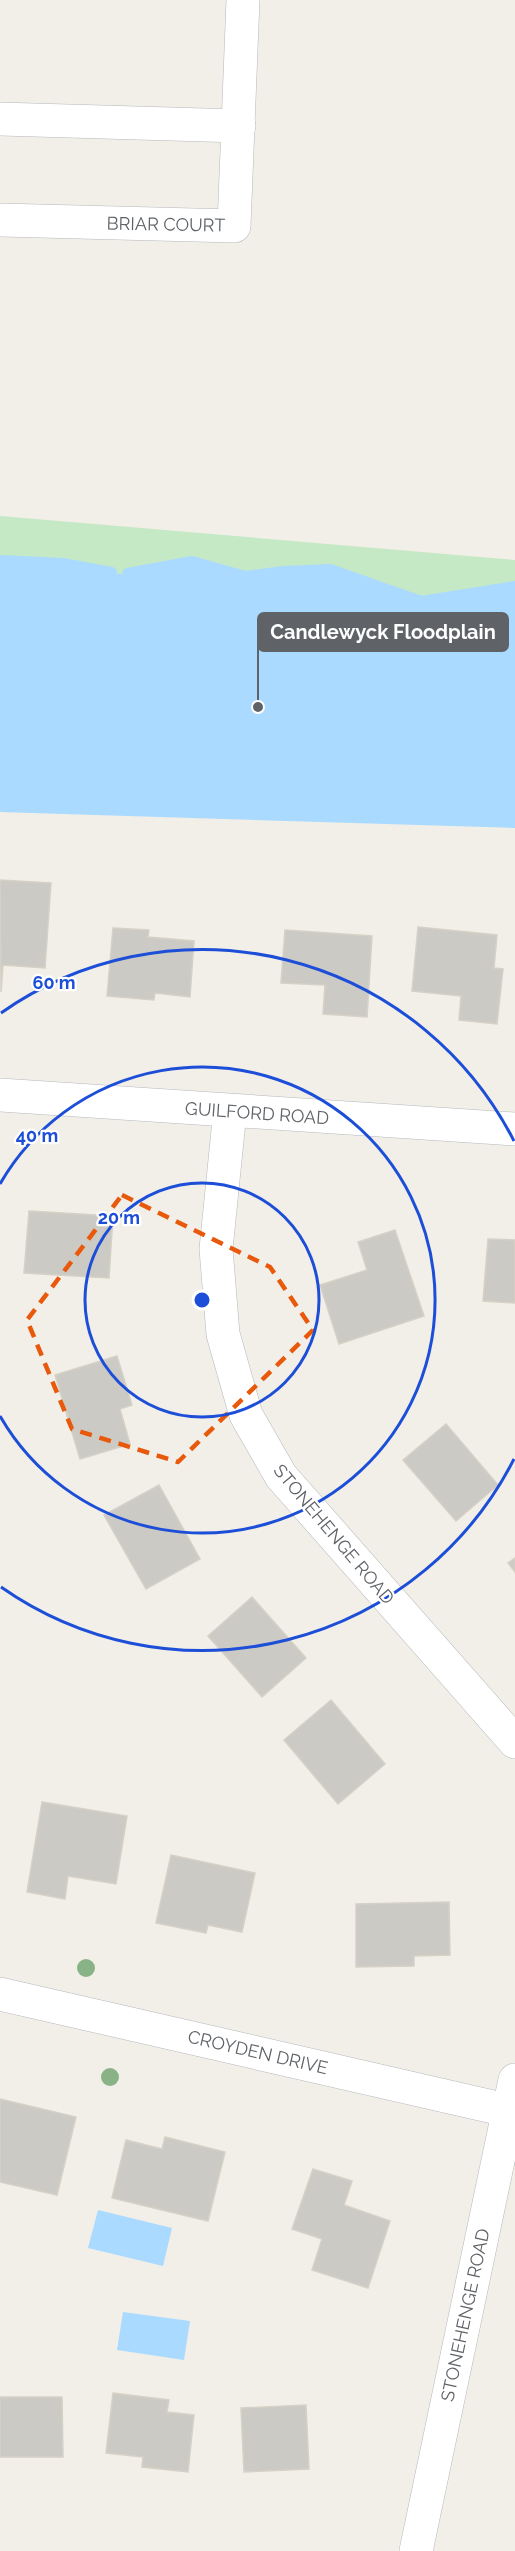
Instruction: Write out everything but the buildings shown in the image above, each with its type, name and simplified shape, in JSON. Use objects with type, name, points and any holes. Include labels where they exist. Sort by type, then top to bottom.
[{"type":"street","name":"BRIAR COURT","points":[[0,220],[234,226],[243,0]]},
{"type":"street","points":[[0,119],[239,126]]},
{"type":"street","name":"GUILFORD ROAD","points":[[0,1095],[515,1129]]},
{"type":"street","name":"STONEHENGE ROAD","points":[[230,1111],[216,1249],[223,1334],[246,1415],[281,1476],[515,1742]]},
{"type":"street","name":"CROYDEN DRIVE","points":[[0,1994],[513,2101]]},
{"type":"street","name":"STONEHENGE ROAD","points":[[416,2551],[513,2101]]},
{"type":"highlighted area","points":[[122,1195],[270,1267],[313,1330],[178,1462],[72,1429],[27,1320]]},
{"type":"green space","points":[[0,516],[515,560],[515,587],[421,602],[330,570],[245,577],[191,562],[127,575],[63,564],[0,561]]},
{"type":"water","points":[[0,561],[63,564],[127,575],[192,562],[245,577],[330,570],[421,602],[515,587],[515,828],[0,812]]},
{"type":"water","points":[[98,2210],[172,2228],[163,2266],[88,2248]]},
{"type":"water","points":[[123,2312],[190,2321],[184,2360],[117,2350]]},
{"type":"waterway","points":[[0,561],[63,564],[111,573]]},
{"type":"waterway","points":[[128,574],[192,562],[245,577],[330,570],[421,602],[515,587]]},
{"type":"place","name":"Candlewyck Floodplain","points":[[258,707]]}]
